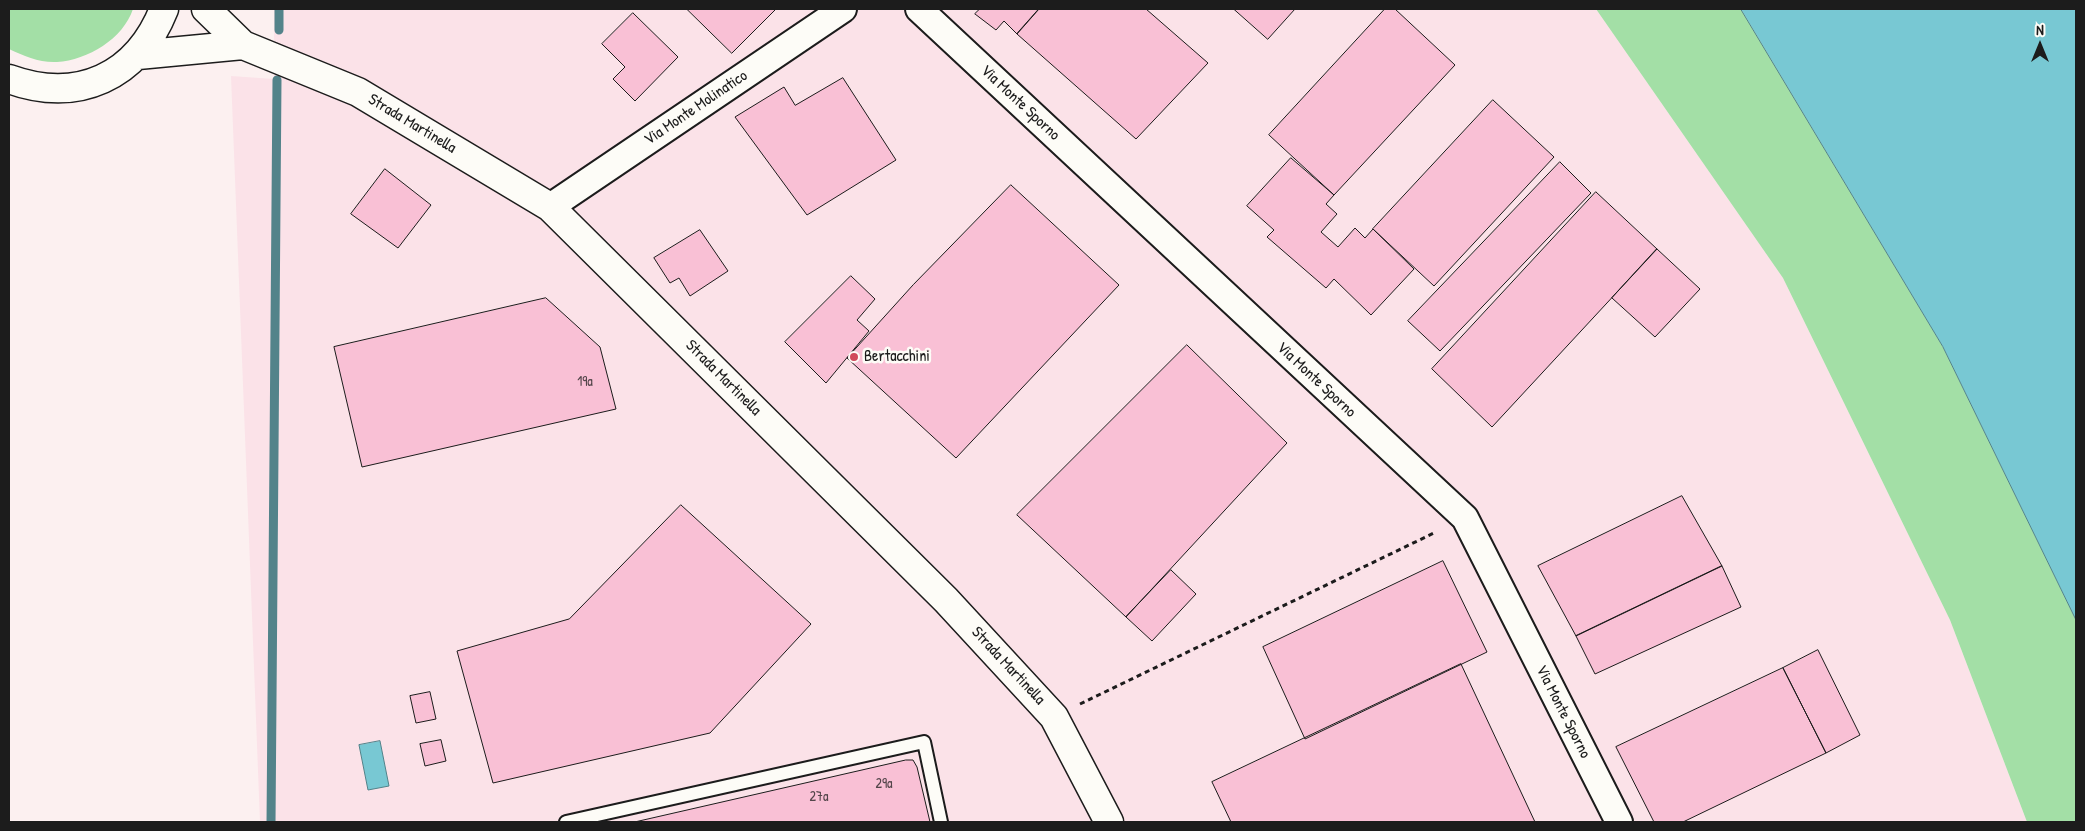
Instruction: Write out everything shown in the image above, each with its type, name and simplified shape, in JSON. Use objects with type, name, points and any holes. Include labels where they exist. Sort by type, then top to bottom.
[{"type":"street","name":"Strada Martinella","points":[[9,79],[33,88],[71,89],[107,77],[138,55],[155,31],[164,9]]},
{"type":"street","name":"Strada Martinella","points":[[206,9],[243,45],[358,92],[550,207],[946,600],[1054,717],[1108,822]]},
{"type":"street","name":"Via Monte Molinatico","points":[[550,207],[843,9]]},
{"type":"street","name":"Via Monte Sporno","points":[[919,9],[1464,518],[1619,822]]},
{"type":"street","name":"Strada Martinella","points":[[138,55],[243,45]]},
{"type":"lane","points":[[566,822],[924,742],[941,822]]},
{"type":"path","points":[[1054,717],[1464,518]]},
{"type":"shaded area","points":[[274,9],[1596,9],[1783,278],[1950,620],[2027,822],[260,822],[231,76],[274,79]]},
{"type":"green space","points":[[9,9],[133,9],[121,30],[103,46],[81,57],[51,62],[32,58],[9,49]]},
{"type":"green space","points":[[1596,9],[1741,9],[1943,347],[2076,620],[2076,822],[2027,822],[1950,620],[1783,278]]},
{"type":"water","points":[[1741,9],[2076,9],[2076,620],[1943,347]]},
{"type":"water","points":[[380,741],[389,786],[368,790],[359,745]]},
{"type":"building","points":[[687,9],[776,9],[732,53]]},
{"type":"building","points":[[980,9],[1039,9],[1017,34],[1004,21],[996,30],[975,14]]},
{"type":"building","points":[[1039,9],[1146,9],[1208,63],[1136,139],[1017,34]]},
{"type":"building","points":[[1234,9],[1295,9],[1268,39]]},
{"type":"building","points":[[1385,9],[1395,9],[1455,65],[1334,195],[1269,135]]},
{"type":"building","points":[[633,13],[678,57],[635,101],[613,79],[625,67],[602,44]]},
{"type":"building","points":[[843,78],[896,160],[807,215],[735,117],[784,87],[795,105]]},
{"type":"building","points":[[1493,100],[1554,157],[1434,286],[1373,229]]},
{"type":"building","points":[[1291,158],[1334,195],[1326,204],[1337,214],[1321,232],[1338,247],[1355,228],[1365,238],[1373,229],[1414,269],[1371,315],[1334,279],[1326,288],[1267,237],[1274,230],[1247,206]]},
{"type":"building","points":[[1560,162],[1591,193],[1440,351],[1408,321]]},
{"type":"building","points":[[385,169],[431,205],[398,248],[351,214]]},
{"type":"building","points":[[1011,185],[1119,285],[956,458],[847,358],[913,285]]},
{"type":"building","points":[[1596,192],[1657,249],[1492,427],[1432,369]]},
{"type":"building","points":[[700,230],[728,271],[690,296],[679,278],[670,283],[654,258]]},
{"type":"building","points":[[1657,249],[1700,289],[1655,337],[1612,298]]},
{"type":"building","points":[[851,276],[875,299],[857,320],[869,331],[826,383],[785,342]]},
{"type":"building","points":[[546,298],[600,347],[616,409],[362,467],[334,347]]},
{"type":"building","points":[[1187,345],[1287,443],[1126,617],[1017,515]]},
{"type":"building","points":[[1682,496],[1722,566],[1576,636],[1538,566]]},
{"type":"building","points":[[681,505],[811,624],[710,733],[493,783],[457,651],[569,619]]},
{"type":"building","points":[[1443,561],[1487,652],[1305,739],[1263,647]]},
{"type":"building","points":[[1722,566],[1741,607],[1595,674],[1576,636]]},
{"type":"building","points":[[1171,570],[1196,594],[1152,641],[1126,617]]},
{"type":"building","points":[[1818,650],[1860,735],[1826,753],[1783,668]]},
{"type":"building","points":[[1461,664],[1535,822],[1231,822],[1212,782]]},
{"type":"building","points":[[1783,668],[1826,753],[1683,822],[1654,822],[1616,747]]},
{"type":"building","points":[[430,692],[436,719],[416,723],[410,696]]},
{"type":"building","points":[[441,740],[446,761],[425,766],[420,744]]},
{"type":"building","points":[[906,760],[913,760],[917,767],[930,822],[635,822]]},
{"type":"waterway","points":[[279,9],[279,30]]},
{"type":"waterway","points":[[271,822],[277,80]]},
{"type":"place","name":"Bertacchini","points":[[854,357]]}]
